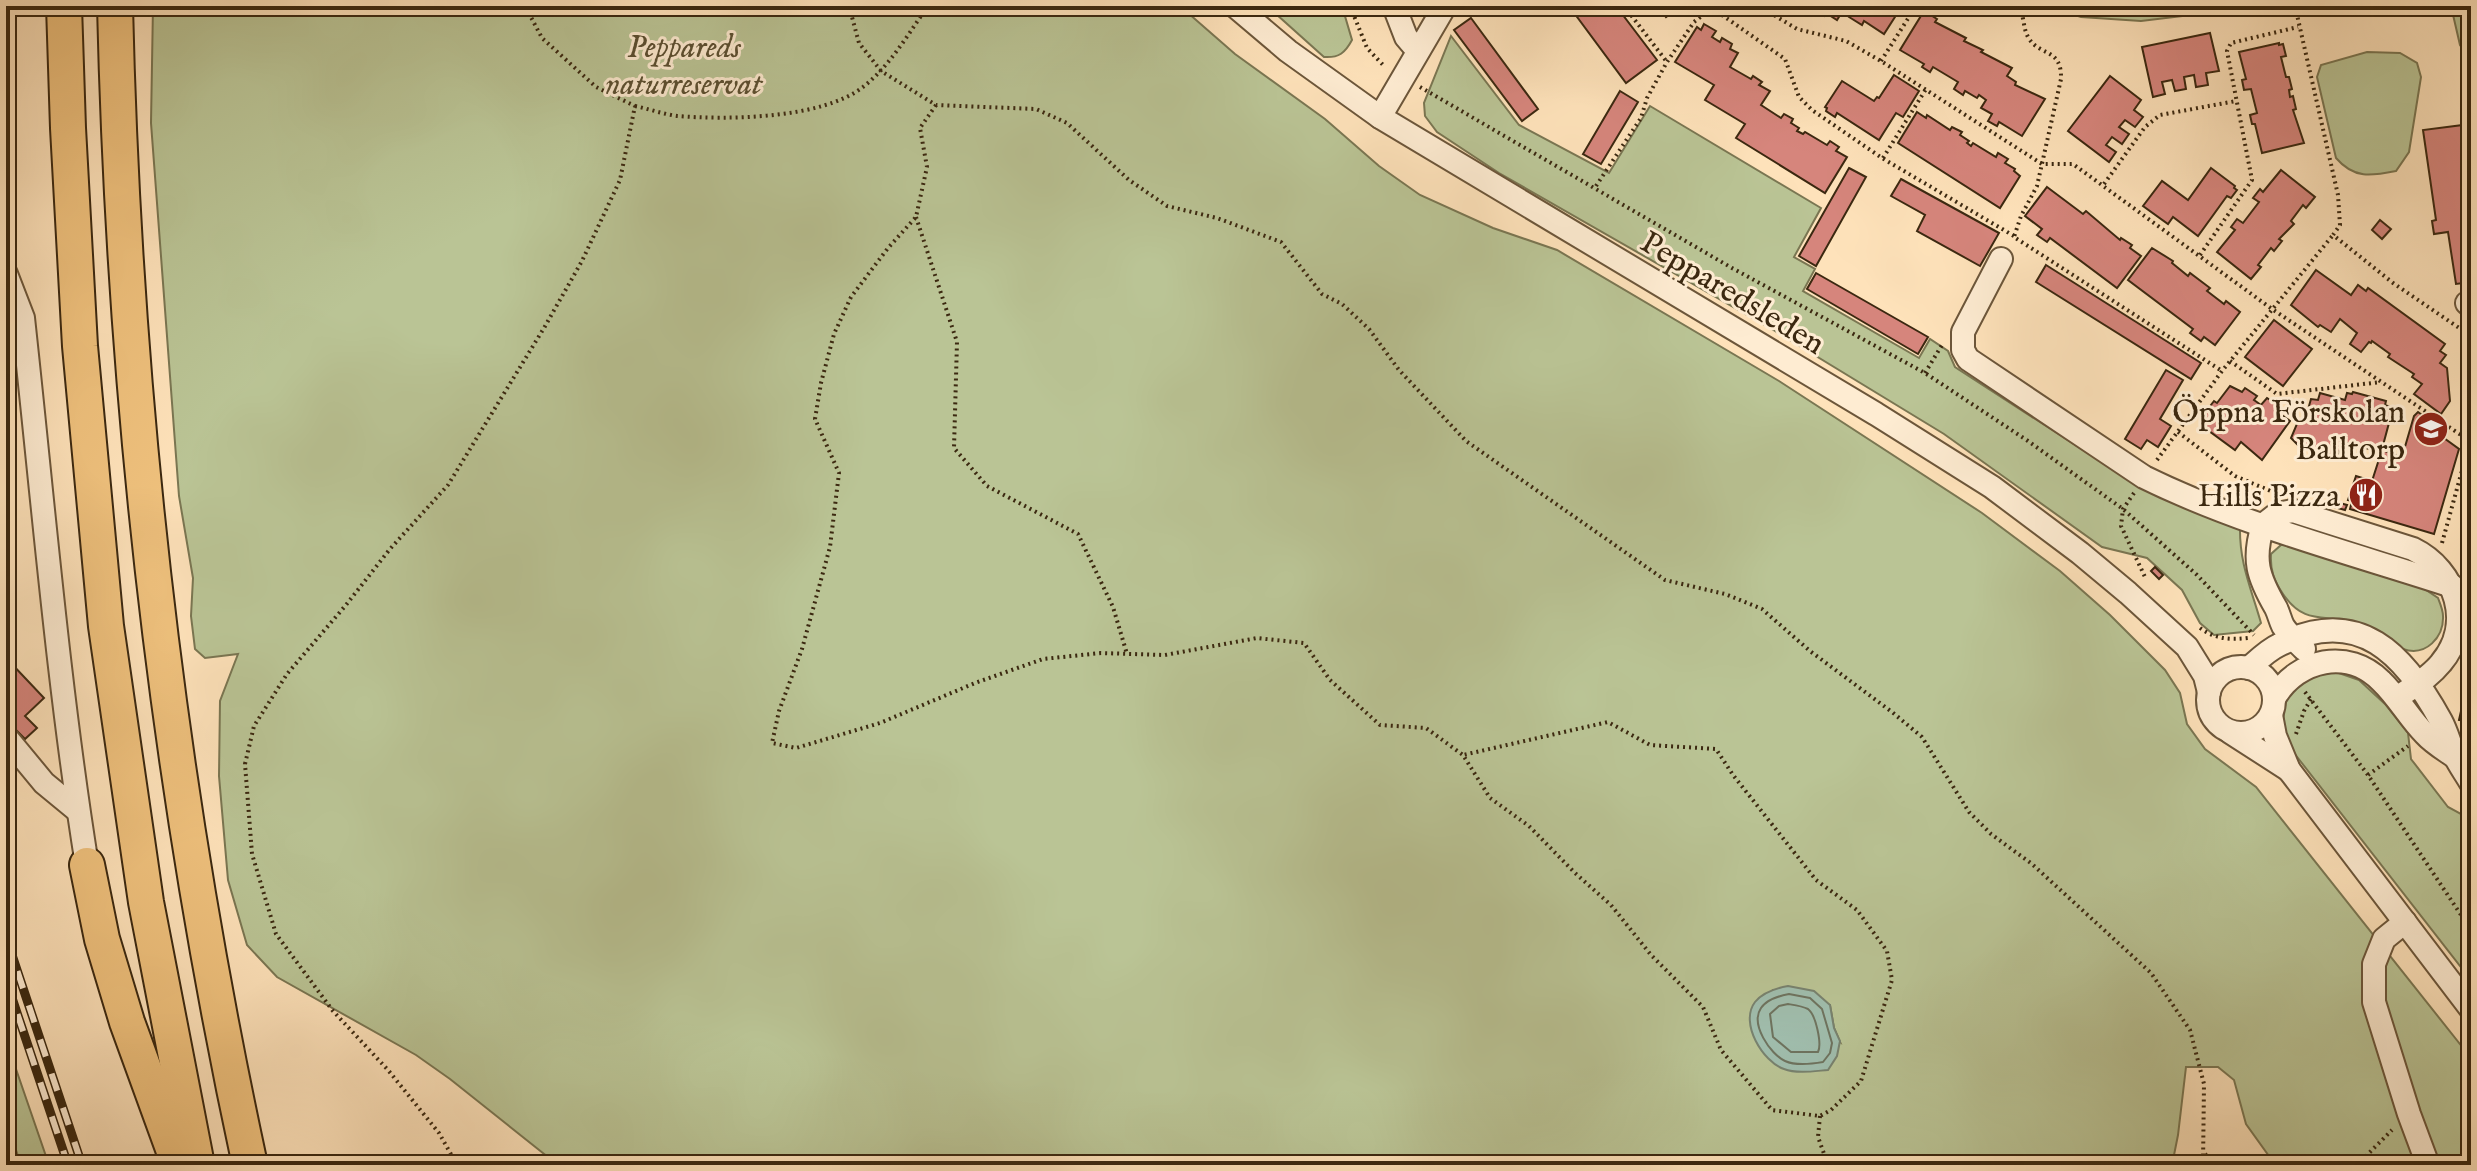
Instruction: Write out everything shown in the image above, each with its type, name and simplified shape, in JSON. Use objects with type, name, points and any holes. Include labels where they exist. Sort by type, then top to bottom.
[{"type":"highway","points":[[64,6],[80,346],[106,626],[146,902],[197,1165]]},
{"type":"highway","points":[[115,6],[118,120],[132,343],[159,621],[197,891],[250,1165]]},
{"type":"highway","points":[[87,865],[102,939],[127,1022],[179,1165]]},
{"type":"street","name":"Pepparedsleden","points":[[1235,6],[1288,51],[1380,117],[1876,414],[1992,487],[2080,553],[2187,647],[2205,676],[2209,692]]},
{"type":"street","points":[[1394,6],[1406,37],[1418,51]]},
{"type":"street","points":[[1380,117],[1445,6]]},
{"type":"street","points":[[2001,259],[1963,332],[1963,350],[1968,359],[2144,477],[2172,491],[2263,525]]},
{"type":"street","points":[[6,274],[23,318],[56,639],[87,865]]},
{"type":"street","points":[[2317,663],[2283,626],[2278,611],[2265,592],[2260,575],[2257,557],[2263,525],[2277,514],[2293,511],[2413,549],[2437,565],[2460,597],[2458,631],[2452,646],[2431,674],[2397,698]]},
{"type":"street","points":[[2289,770],[2256,746],[2220,726],[2213,718],[2208,702],[2209,692],[2220,675],[2244,667],[2262,644],[2278,645],[2317,632],[2334,630],[2354,632],[2395,655],[2418,683],[2443,724],[2456,758],[2471,783]]},
{"type":"street","name":"Pepparedsleden","points":[[2187,647],[2244,667]]},
{"type":"street","points":[[2229,732],[2240,734],[2265,724],[2282,685],[2292,676],[2304,667],[2335,661],[2367,670],[2379,679],[2425,734],[2456,758]]},
{"type":"street","points":[[2244,667],[2266,678],[2273,706],[2275,736],[2289,770],[2471,1009]]},
{"type":"street","points":[[6,737],[44,783],[78,811]]},
{"type":"street","points":[[2405,922],[2384,939],[2374,964],[2374,1002],[2428,1165]]},
{"type":"path","points":[[525,6],[542,38],[596,87],[635,106],[675,116],[743,117],[816,109],[840,101],[861,89],[881,71],[928,6]]},
{"type":"path","points":[[849,6],[859,43],[881,71],[936,105],[1036,109],[1067,123],[1129,180],[1167,206],[1217,218],[1281,242],[1322,294],[1342,304],[1369,329],[1399,370],[1466,441],[1665,580],[1725,594],[1762,609],[1810,651],[1922,737],[1969,812],[1991,834],[2032,864],[2151,973],[2190,1030],[2204,1084],[2203,1165]]},
{"type":"path","points":[[1350,6],[1367,48],[1380,64],[1732,268],[1925,373],[2028,441],[2123,509],[2197,575],[2262,644]]},
{"type":"path","points":[[1624,6],[1667,62]]},
{"type":"path","points":[[1759,6],[1797,29],[1846,41],[2042,164],[2073,164],[2272,309],[2470,439],[2440,547]]},
{"type":"path","points":[[1881,61],[1916,6]]},
{"type":"path","points":[[2001,259],[2037,186],[2061,79],[2061,66],[2055,58],[2028,38],[2019,6]]},
{"type":"path","points":[[2145,577],[2121,526],[2123,509],[2222,371],[2340,225],[2338,195],[2295,6]]},
{"type":"path","points":[[1595,187],[1641,118],[1647,98],[1667,62],[1694,22],[1713,7],[1785,59],[1799,97],[1812,110],[1882,158],[2014,237],[2222,371]]},
{"type":"path","points":[[2200,255],[2252,180],[2227,51],[2231,43],[2298,27]]},
{"type":"path","points":[[1882,158],[1926,89]]},
{"type":"path","points":[[2104,184],[2145,127],[2160,115],[2236,101]]},
{"type":"path","points":[[936,105],[920,128],[927,167],[916,217],[851,297],[834,334],[821,383],[815,419],[839,473],[830,547],[772,743],[796,748],[880,723],[975,683],[1043,659],[1101,653],[1165,655],[1257,638],[1304,643],[1330,680],[1380,725],[1426,728],[1463,755],[1490,798],[1529,826],[1611,905],[1651,955],[1703,1007],[1721,1050],[1772,1110],[1820,1116],[1831,1110],[1861,1081],[1892,980],[1887,951],[1857,910],[1816,880],[1716,749],[1650,745],[1608,722],[1463,755]]},
{"type":"path","points":[[457,1165],[439,1133],[388,1070],[333,1011],[276,934],[252,854],[245,764],[254,726],[287,674],[390,549],[448,485],[544,328],[582,261],[620,180],[635,106]]},
{"type":"path","points":[[916,217],[957,342],[954,448],[987,486],[1078,534],[1113,607],[1127,654]]},
{"type":"path","points":[[2333,235],[2393,283],[2471,336]]},
{"type":"path","points":[[2230,361],[2277,394],[2383,382]]},
{"type":"path","points":[[2198,626],[2211,636],[2262,644]]},
{"type":"path","points":[[2292,676],[2368,775],[2471,930]]},
{"type":"path","points":[[2368,775],[2425,734]]},
{"type":"path","points":[[2357,1165],[2409,1114]]},
{"type":"path","points":[[1820,1116],[1818,1137],[1828,1165]]},
{"type":"path","points":[[6,1143],[13,1165]]},
{"type":"path","points":[[2205,1154],[2217,1165]]},
{"type":"green space","name":"Peppareds naturreservat","points":[[153,6],[1180,6],[1235,54],[1325,119],[1379,166],[1420,195],[1493,228],[1557,250],[1779,381],[1982,513],[2060,571],[2110,615],[2165,670],[2180,693],[2187,724],[2205,749],[2256,787],[2471,1058],[2471,1165],[2274,1163],[2246,1124],[2234,1080],[2218,1067],[2186,1067],[2172,1165],[558,1165],[416,1055],[277,977],[247,945],[228,880],[219,776],[220,701],[238,654],[205,658],[195,649],[191,616],[193,578],[179,496],[151,123]],"holes":[[[1772,990],[1830,1005],[1840,1042]]]},
{"type":"green space","points":[[1267,6],[1342,6],[1352,40],[1341,54],[1324,57]]},
{"type":"green space","points":[[2048,6],[2320,6],[2248,16],[2224,11],[2141,21],[2081,17]]},
{"type":"green space","points":[[2451,6],[2471,6],[2471,61],[2460,45]]},
{"type":"green space","points":[[1451,36],[1519,125],[1609,173],[1650,106],[1821,208],[1794,257],[1815,269],[1803,291],[1919,358],[1930,339],[1948,351],[1955,367],[2117,472],[2171,502],[2240,525],[2244,563],[2261,623],[2253,631],[2214,635],[2200,623],[2182,590],[2147,558],[2102,547],[1944,434],[1775,331],[1499,173],[1437,132],[1425,116],[1424,103]]},
{"type":"green space","points":[[2367,52],[2400,53],[2417,63],[2421,77],[2409,152],[2396,171],[2371,175],[2349,170],[2336,158],[2317,77],[2321,65]]},
{"type":"green space","points":[[2289,543],[2423,588],[2438,598],[2442,609],[2443,624],[2437,638],[2426,648],[2411,651],[2360,625],[2301,612],[2283,594],[2272,570],[2271,554],[2281,545]]},
{"type":"green space","points":[[2333,671],[2359,680],[2385,704],[2408,733],[2411,759],[2448,807],[2471,823],[2471,980],[2287,744],[2284,715],[2287,696],[2292,688],[2307,676]]},
{"type":"green space","points":[[6,1040],[49,1165],[21,1165],[6,1120]]},
{"type":"water","points":[[1788,986],[1814,991],[1830,1005],[1840,1041],[1837,1056],[1828,1070],[1800,1072],[1784,1069],[1768,1059],[1756,1041],[1750,1020],[1755,1002],[1766,993]]},
{"type":"building","points":[[1569,6],[1616,6],[1657,60],[1626,83]]},
{"type":"building","points":[[1658,6],[1681,6],[1666,17]]},
{"type":"building","points":[[1902,6],[1884,34],[1864,21],[1862,25],[1849,17],[1852,11],[1845,7],[1837,20],[1826,13],[1824,16],[1816,11],[1814,15],[1801,7]]},
{"type":"building","points":[[1924,11],[1937,19],[1935,22],[1966,38],[1964,41],[2012,68],[2007,76],[2016,82],[2015,85],[2045,99],[2022,136],[1999,122],[1997,126],[1988,121],[1992,114],[1981,108],[1986,100],[1979,95],[1977,98],[1965,91],[1963,95],[1954,89],[1958,82],[1933,67],[1930,72],[1922,67],[1924,64],[1900,50]]},
{"type":"building","points":[[1471,18],[1538,109],[1522,121],[1454,30]]},
{"type":"building","points":[[1704,24],[1716,31],[1712,37],[1732,44],[1730,49],[1738,53],[1730,67],[1751,79],[1753,76],[1762,82],[1759,85],[1770,91],[1761,105],[1781,118],[1784,114],[1793,119],[1791,123],[1799,128],[1797,131],[1805,132],[1827,145],[1830,141],[1839,147],[1836,151],[1847,157],[1825,193],[1736,138],[1745,124],[1705,100],[1714,85],[1675,62],[1697,27],[1701,30]]},
{"type":"building","points":[[2210,33],[2219,71],[2206,73],[2208,85],[2196,87],[2194,75],[2184,77],[2186,89],[2175,91],[2172,80],[2162,82],[2165,94],[2153,97],[2142,47]]},
{"type":"building","points":[[2283,44],[2286,56],[2281,57],[2286,77],[2289,77],[2290,97],[2293,96],[2296,109],[2293,110],[2304,143],[2262,153],[2250,115],[2257,113],[2251,89],[2244,90],[2242,80],[2246,79],[2239,52]]},
{"type":"building","points":[[1894,75],[1919,91],[1903,117],[1896,113],[1879,140],[1837,113],[1835,117],[1826,111],[1825,107],[1842,81],[1874,101]]},
{"type":"building","points":[[2110,76],[2141,100],[2134,110],[2143,117],[2135,127],[2125,120],[2119,127],[2129,134],[2122,144],[2112,137],[2106,145],[2116,152],[2109,162],[2068,131]]},
{"type":"building","points":[[1620,91],[1638,102],[1601,164],[1583,154]]},
{"type":"building","points":[[1917,112],[1950,130],[1952,127],[1962,132],[1960,135],[1971,146],[1973,143],[1996,157],[1998,153],[2008,159],[2005,163],[2020,176],[2000,208],[1898,143]]},
{"type":"building","points":[[2471,124],[2471,282],[2456,284],[2448,232],[2434,234],[2432,221],[2436,220],[2423,130]]},
{"type":"building","points":[[1849,168],[1866,177],[1816,266],[1799,256]]},
{"type":"building","points":[[2211,168],[2237,190],[2231,198],[2227,196],[2198,236],[2173,217],[2168,224],[2143,206],[2162,181],[2188,200]]},
{"type":"building","points":[[2281,170],[2315,197],[2306,208],[2303,205],[2291,221],[2294,224],[2279,239],[2282,241],[2274,251],[2271,248],[2251,279],[2217,252],[2235,230],[2231,227],[2237,219],[2243,223],[2259,202],[2253,198],[2260,189],[2263,192]]},
{"type":"building","points":[[1901,179],[1999,233],[1980,266],[1917,231],[1925,215],[1891,196]]},
{"type":"building","points":[[2047,187],[2083,214],[2086,211],[2120,240],[2132,245],[2130,248],[2141,256],[2117,288],[2050,238],[2047,242],[2037,235],[2042,229],[2025,216]]},
{"type":"building","points":[[2380,220],[2391,229],[2382,239],[2372,230]]},
{"type":"building","points":[[2152,248],[2173,261],[2188,276],[2190,273],[2210,288],[2207,291],[2224,304],[2226,301],[2240,312],[2215,345],[2204,337],[2201,341],[2190,333],[2193,329],[2128,280]]},
{"type":"building","points":[[2046,265],[2201,363],[2191,379],[2036,282]]},
{"type":"building","points":[[2316,270],[2351,295],[2358,285],[2366,291],[2368,288],[2445,344],[2440,351],[2446,355],[2440,363],[2447,368],[2450,401],[2441,414],[2414,394],[2422,384],[2412,377],[2414,374],[2388,357],[2390,354],[2372,341],[2361,352],[2350,344],[2357,333],[2340,319],[2331,332],[2320,325],[2318,327],[2291,305]]},
{"type":"building","points":[[1816,273],[1928,337],[1918,354],[1807,289]]},
{"type":"building","points":[[2274,320],[2312,349],[2283,386],[2245,357]]},
{"type":"building","points":[[2166,370],[2183,380],[2160,419],[2171,426],[2158,447],[2147,440],[2141,449],[2125,439]]},
{"type":"building","points":[[2230,386],[2242,392],[2245,388],[2257,396],[2254,400],[2261,405],[2267,398],[2278,405],[2275,410],[2290,421],[2262,460],[2241,442],[2235,450],[2205,428],[2201,418]]},
{"type":"building","points":[[2320,393],[2345,400],[2347,393],[2386,401],[2385,405],[2393,408],[2382,449],[2373,450],[2343,442],[2337,457],[2298,445],[2291,438],[2299,419],[2305,420],[2311,399],[2318,400]]},
{"type":"building","points":[[2418,412],[2440,428],[2437,433],[2459,449],[2434,534],[2350,509],[2352,501],[2348,500],[2356,476],[2372,481],[2382,450],[2402,457],[2414,416]]},
{"type":"building","points":[[2336,502],[2347,505],[2345,510],[2334,507]]},
{"type":"building","points":[[2155,567],[2163,575],[2159,579],[2151,571]]},
{"type":"building","points":[[9,661],[44,698],[25,716],[37,728],[25,739],[9,723],[13,719],[6,712],[6,706],[12,701],[6,696],[6,664]]},
{"type":"building","points":[[2471,667],[2471,722],[2459,720]]},
{"type":"railway","points":[[6,937],[82,1165]]},
{"type":"railway","points":[[6,980],[68,1165]]},
{"type":"place","name":"Öppna Förskolan Balltorp","points":[[2431,429]]},
{"type":"place","name":"Hills Pizza","points":[[2366,495]]}]
